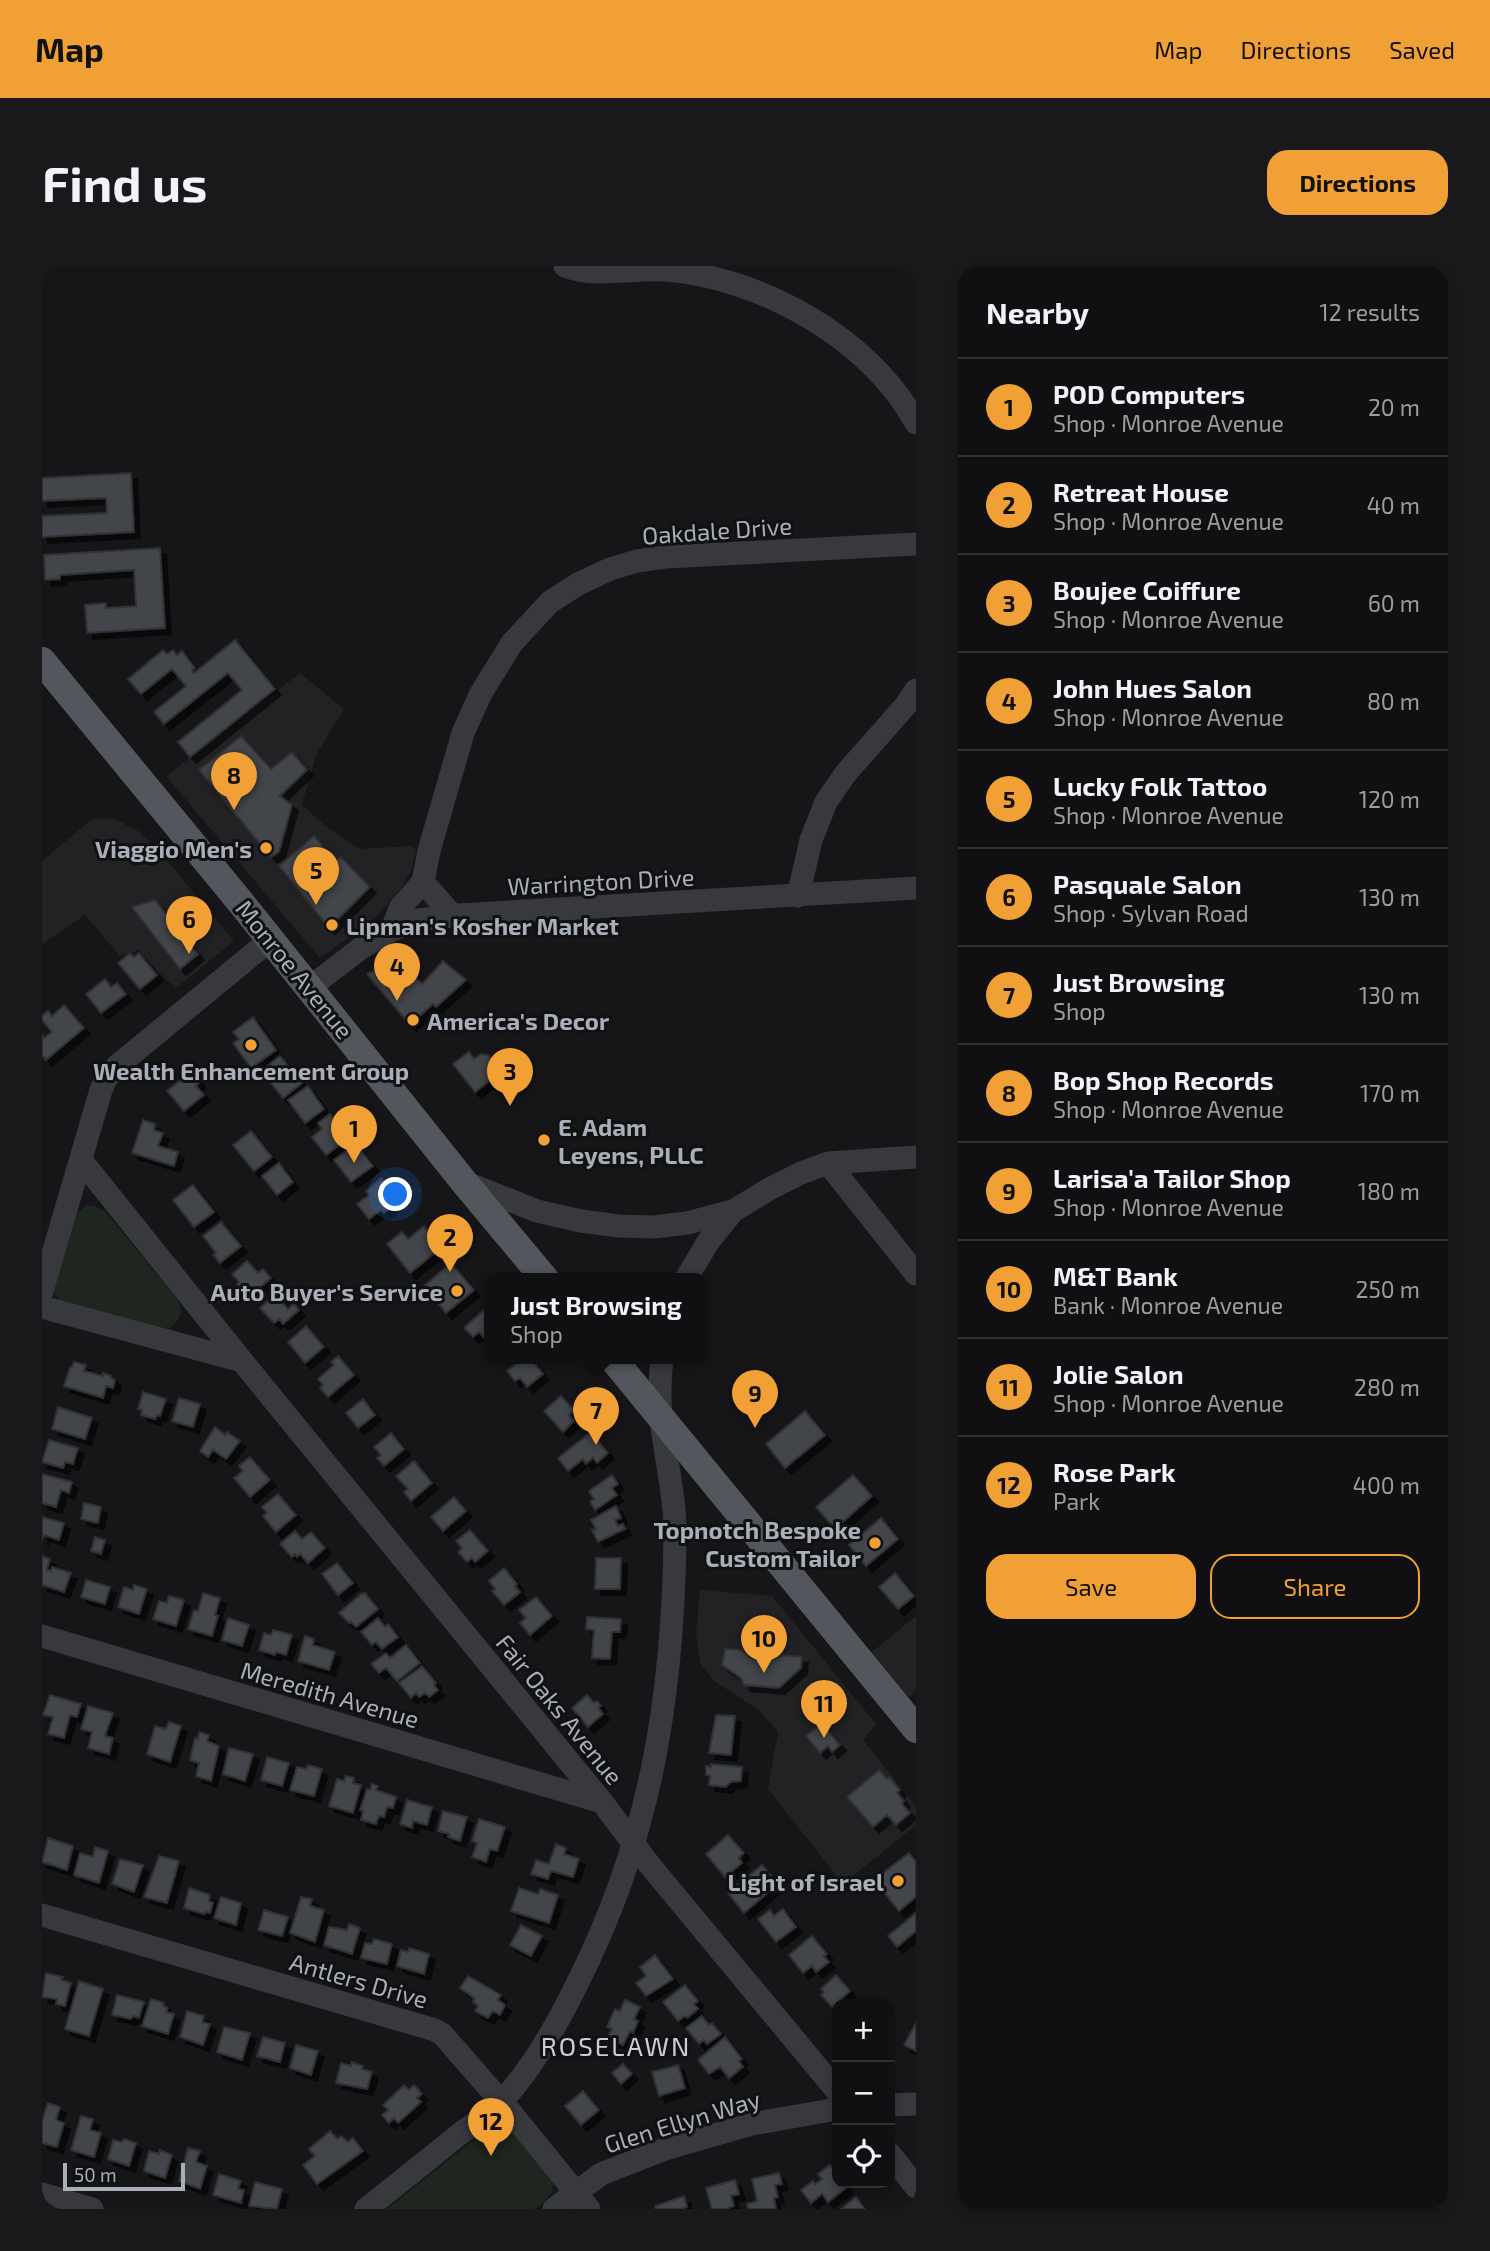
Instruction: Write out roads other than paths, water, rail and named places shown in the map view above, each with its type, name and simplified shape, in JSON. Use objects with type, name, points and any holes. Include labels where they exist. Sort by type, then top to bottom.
[{"type":"main road","name":"Monroe Avenue","points":[[42,661],[540,1273]]},
{"type":"main road","points":[[617,1364],[916,1729]]},
{"type":"street","points":[[565,266],[583,271],[655,269],[687,272],[738,284],[770,298],[815,322],[859,354],[888,383],[916,423]]},
{"type":"street","name":"Oakdale Drive","points":[[393,930],[400,908],[423,882],[429,851],[463,733],[481,693],[512,643],[550,603],[593,576],[637,561],[916,544]]},
{"type":"street","points":[[798,896],[811,840],[826,802],[916,691]]},
{"type":"street","points":[[423,882],[453,916]]},
{"type":"street","name":"Warrington Drive","points":[[309,988],[360,948],[393,930],[419,920],[916,888]]},
{"type":"street","points":[[42,1291],[107,1077],[270,940]]},
{"type":"street","points":[[464,1182],[537,1211],[581,1222],[654,1227],[687,1223],[733,1211],[771,1188],[828,1163],[916,1157]]},
{"type":"street","name":"Fair Oaks Avenue","points":[[81,1160],[832,2085]]},
{"type":"street","points":[[828,1163],[916,1274]]},
{"type":"street","points":[[690,1273],[708,1242],[733,1211]]},
{"type":"street","points":[[42,1307],[242,1361]]},
{"type":"street","points":[[366,2209],[501,2101],[527,2070],[561,2018],[600,1941],[635,1845],[664,1711],[674,1612],[675,1534],[671,1485],[660,1415],[662,1364]]},
{"type":"street","name":"Meredith Avenue","points":[[42,1636],[602,1802]]},
{"type":"street","name":"Antlers Drive","points":[[42,1915],[435,2030],[442,2034],[501,2101],[582,2201]]},
{"type":"street","points":[[895,2105],[916,2104]]},
{"type":"street","name":"Glen Ellyn Way","points":[[554,2209],[582,2201],[601,2174],[665,2149],[752,2124],[832,2110]]},
{"type":"street","points":[[895,2160],[916,2187]]},
{"type":"street","points":[[42,2194],[92,2209]]},
{"type":"place","name":"Bop Shop Records","points":[[234,810]]},
{"type":"place","name":"Viaggio Men's","points":[[266,848]]},
{"type":"place","name":"Lucky Folk Tattoo","points":[[316,905]]},
{"type":"place","name":"Lipman's Kosher Market","points":[[332,925]]},
{"type":"place","name":"Pasquale Salon","points":[[189,954]]},
{"type":"place","name":"John Hues Salon","points":[[397,1001]]},
{"type":"place","name":"America's Decor","points":[[413,1020]]},
{"type":"place","name":"Wealth Enhancement Group","points":[[251,1045]]},
{"type":"place","name":"Boujee Coiffure","points":[[510,1106]]},
{"type":"place","name":"E. Adam Leyens, PLLC","points":[[544,1140]]},
{"type":"place","name":"POD Computers","points":[[354,1163]]},
{"type":"place","name":"Retreat House","points":[[450,1272]]},
{"type":"place","name":"Auto Buyer's Service","points":[[457,1291]]},
{"type":"place","name":"Larisa'a Tailor Shop","points":[[755,1428]]},
{"type":"place","name":"Just Browsing","points":[[596,1445]]},
{"type":"place","name":"Topnotch Bespoke Custom Tailor","points":[[875,1543]]},
{"type":"place","name":"M&T Bank","points":[[764,1673]]},
{"type":"place","name":"Jolie Salon","points":[[824,1738]]},
{"type":"place","name":"Light of Israel","points":[[898,1881]]},
{"type":"place","name":"Rose Park","points":[[491,2156]]},
{"type":"district","name":"ROSELAWN","points":[[616,2045]]}]
